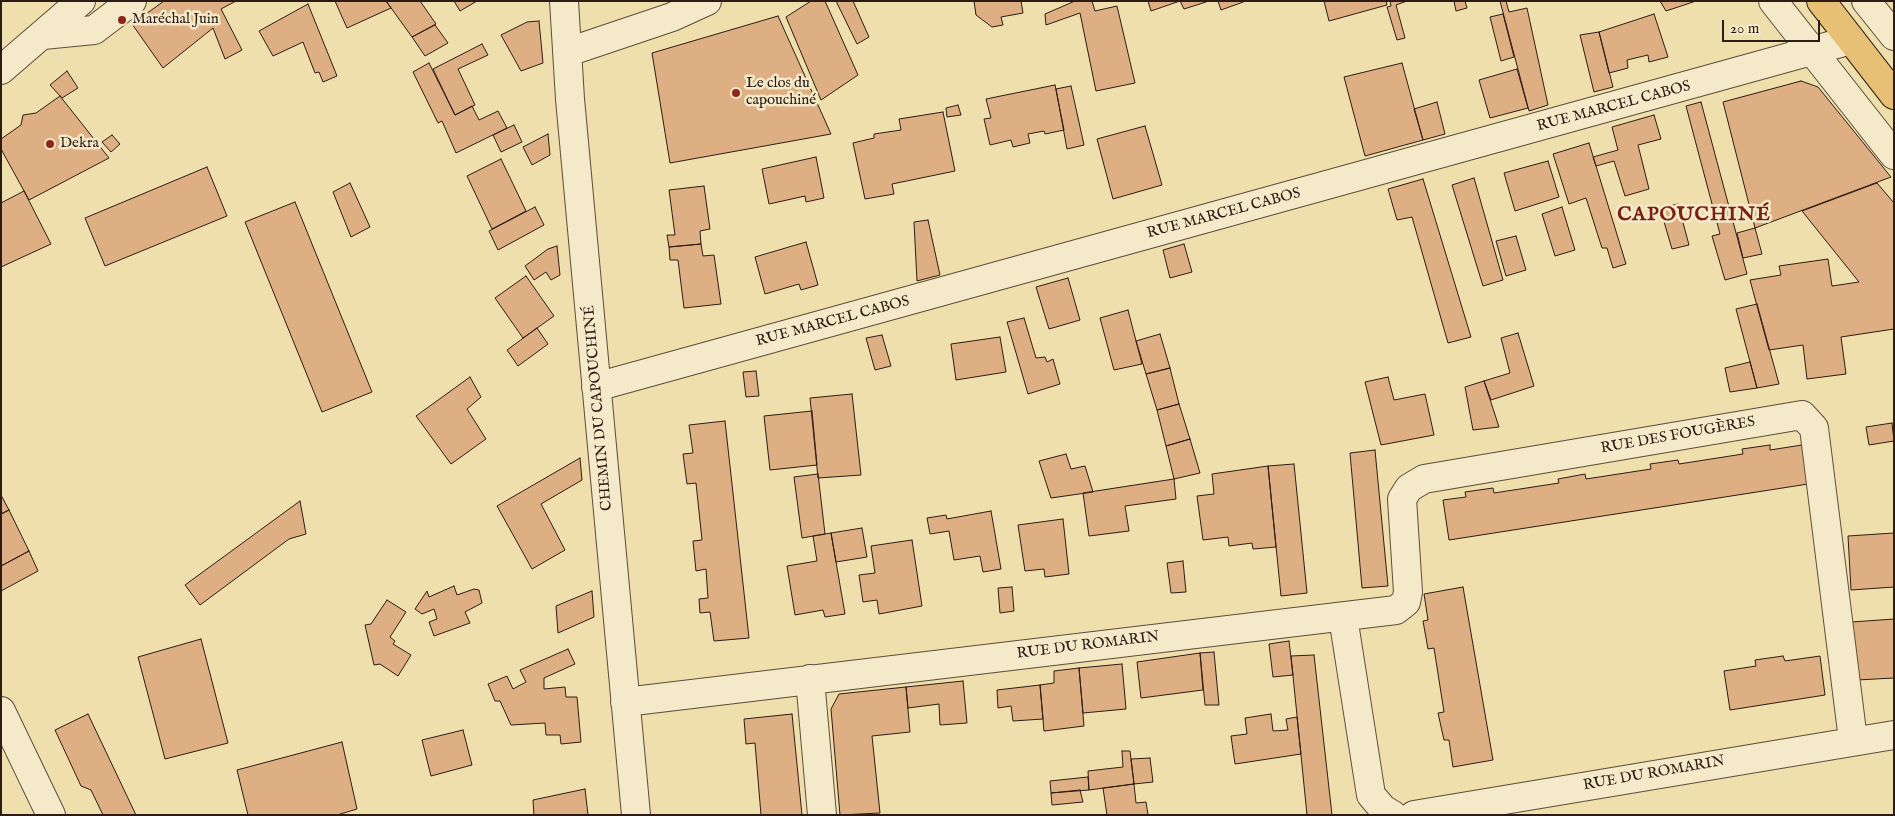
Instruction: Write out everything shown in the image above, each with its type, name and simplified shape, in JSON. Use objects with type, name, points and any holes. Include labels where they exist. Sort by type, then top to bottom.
[{"type":"main road","points":[[1821,1],[1894,96]]},
{"type":"street","points":[[1,70],[81,1]]},
{"type":"street","points":[[43,35],[94,30],[132,1]]},
{"type":"street","name":"CHEMIN DU CAPOUCHINÉ","points":[[564,1],[570,99],[636,815]]},
{"type":"street","points":[[568,52],[672,17],[707,1]]},
{"type":"street","points":[[1773,1],[1894,155]]},
{"type":"street","points":[[1866,1],[1894,36]]},
{"type":"street","points":[[1889,1],[1894,8]]},
{"type":"street","name":"RUE MARCEL CABOS","points":[[596,387],[1851,40]]},
{"type":"street","name":"RUE DES FOUGÈRES","points":[[1343,617],[1396,610],[1406,602],[1408,592],[1402,499],[1409,488],[1424,479],[1802,415],[1814,428],[1853,740]]},
{"type":"street","points":[[1343,617],[1371,795],[1383,809],[1393,815]]},
{"type":"street","name":"RUE DU ROMARIN","points":[[625,702],[1343,617]]},
{"type":"street","points":[[810,679],[822,815]]},
{"type":"street","points":[[1,711],[51,815]]},
{"type":"street","name":"RUE DU ROMARIN","points":[[1414,815],[1894,734]]},
{"type":"building","points":[[164,1],[236,1],[221,9],[242,50],[225,59],[213,28],[163,68],[132,24]]},
{"type":"building","points":[[335,1],[386,1],[391,8],[347,28]]},
{"type":"building","points":[[386,1],[420,1],[436,24],[412,37]]},
{"type":"building","points":[[454,1],[477,1],[460,11]]},
{"type":"building","points":[[811,1],[825,1],[858,75],[821,100],[786,17]]},
{"type":"building","points":[[836,1],[853,1],[869,37],[857,44]]},
{"type":"building","points":[[974,1],[1021,1],[1023,13],[1001,17],[1003,25],[992,27],[976,15]]},
{"type":"building","points":[[1075,1],[1092,1],[1095,11],[1117,6],[1135,83],[1096,91],[1080,13],[1046,25],[1045,14]]},
{"type":"building","points":[[1148,1],[1180,1],[1151,11]]},
{"type":"building","points":[[1180,1],[1209,1],[1184,9]]},
{"type":"building","points":[[1218,1],[1246,1],[1221,10]]},
{"type":"building","points":[[1324,1],[1386,1],[1387,5],[1329,21]]},
{"type":"building","points":[[1390,1],[1407,1],[1396,5],[1405,38],[1397,40],[1387,7],[1391,6]]},
{"type":"building","points":[[1454,1],[1465,1],[1467,8],[1456,11]]},
{"type":"building","points":[[1500,1],[1506,1],[1509,12],[1527,8],[1548,105],[1529,111]]},
{"type":"building","points":[[1660,1],[1696,1],[1666,11]]},
{"type":"building","points":[[308,4],[337,76],[323,82],[319,72],[315,73],[303,42],[273,56],[259,31]]},
{"type":"building","points":[[1503,14],[1514,57],[1501,61],[1490,17]]},
{"type":"building","points":[[1654,14],[1668,57],[1649,62],[1648,55],[1627,60],[1628,68],[1609,73],[1599,32]]},
{"type":"building","name":"Le clos du capouchiné","points":[[778,16],[831,134],[670,163],[652,53]]},
{"type":"building","points":[[539,21],[543,63],[521,71],[501,35],[527,22]]},
{"type":"building","points":[[435,25],[448,43],[425,56],[412,37]]},
{"type":"building","points":[[1599,32],[1613,87],[1594,92],[1580,35]]},
{"type":"building","points":[[482,44],[488,55],[458,69],[475,105],[455,115],[433,69]]},
{"type":"building","points":[[429,63],[455,115],[472,106],[479,120],[498,111],[507,128],[456,153],[442,121],[438,123],[413,72]]},
{"type":"building","points":[[1402,63],[1423,140],[1365,156],[1344,77]]},
{"type":"building","points":[[1517,69],[1528,108],[1490,118],[1479,80]]},
{"type":"building","points":[[67,71],[78,88],[62,98],[50,85]]},
{"type":"building","points":[[1801,81],[1818,87],[1891,177],[1755,228],[1723,102]]},
{"type":"building","points":[[1055,85],[1064,130],[1045,134],[1044,131],[1028,134],[1030,143],[1013,147],[1011,140],[990,145],[984,119],[991,118],[986,99]]},
{"type":"building","points":[[1071,86],[1084,145],[1067,149],[1056,89]]},
{"type":"building","name":"Dekra","points":[[60,96],[109,158],[29,200],[1,149],[1,139],[21,125],[23,115],[36,113]]},
{"type":"building","points":[[1437,102],[1445,134],[1423,140],[1414,109]]},
{"type":"building","points":[[1701,102],[1747,274],[1725,280],[1712,236],[1720,234],[1686,106]]},
{"type":"building","points":[[958,105],[961,115],[947,117],[946,108]]},
{"type":"building","points":[[943,112],[955,171],[892,184],[894,194],[865,199],[853,143],[874,138],[874,134],[901,130],[899,119]]},
{"type":"building","points":[[1654,115],[1661,139],[1638,145],[1649,189],[1625,196],[1614,161],[1596,166],[1593,157],[1618,150],[1612,127]]},
{"type":"building","points":[[514,125],[522,142],[501,152],[493,135]]},
{"type":"building","points":[[1145,126],[1162,185],[1113,199],[1097,139]]},
{"type":"building","points":[[548,134],[550,155],[532,165],[523,147]]},
{"type":"building","points":[[112,135],[120,144],[111,152],[102,142]]},
{"type":"building","points":[[1589,143],[1626,264],[1613,268],[1607,248],[1602,248],[1586,198],[1569,204],[1553,154]]},
{"type":"building","points":[[816,157],[824,198],[806,202],[805,196],[769,204],[762,169]]},
{"type":"building","points":[[501,159],[526,211],[492,229],[467,176]]},
{"type":"building","points":[[1548,161],[1559,197],[1515,211],[1504,173]]},
{"type":"building","points":[[207,167],[227,216],[105,266],[85,218]]},
{"type":"building","points":[[1474,178],[1503,280],[1483,286],[1452,185]]},
{"type":"building","points":[[1423,179],[1471,337],[1448,343],[1412,217],[1397,220],[1388,189]]},
{"type":"building","points":[[350,183],[370,227],[351,237],[333,192]]},
{"type":"building","points":[[1877,183],[1894,203],[1894,329],[1841,337],[1846,374],[1807,379],[1803,345],[1769,350],[1750,280],[1781,275],[1779,266],[1828,259],[1832,286],[1859,282],[1802,211]]},
{"type":"building","points":[[704,186],[710,229],[700,231],[701,244],[669,247],[667,235],[675,235],[669,190]]},
{"type":"building","points":[[24,191],[51,244],[1,267],[1,203]]},
{"type":"building","points":[[295,202],[372,392],[322,412],[245,222]]},
{"type":"building","points":[[1678,204],[1689,245],[1672,249],[1660,208]]},
{"type":"building","points":[[535,207],[544,225],[498,250],[489,231]]},
{"type":"building","points":[[1562,207],[1575,250],[1555,256],[1542,214]]},
{"type":"building","points":[[928,220],[940,275],[917,281],[914,222]]},
{"type":"building","points":[[1755,228],[1762,254],[1743,258],[1737,233]]},
{"type":"building","points":[[1516,236],[1526,270],[1506,276],[1496,241]]},
{"type":"building","points":[[806,242],[818,285],[801,290],[799,284],[765,294],[755,257]]},
{"type":"building","points":[[701,244],[703,256],[714,255],[721,304],[684,308],[678,260],[670,260],[669,247]]},
{"type":"building","points":[[1184,244],[1192,272],[1170,278],[1163,250]]},
{"type":"building","points":[[557,246],[560,275],[551,280],[546,272],[534,280],[525,266],[548,249]]},
{"type":"building","points":[[526,276],[554,316],[523,338],[495,298]]},
{"type":"building","points":[[1068,278],[1080,320],[1049,329],[1036,287]]},
{"type":"building","points":[[1757,304],[1779,384],[1757,388],[1736,309]]},
{"type":"building","points":[[1128,310],[1142,364],[1114,370],[1100,318]]},
{"type":"building","points":[[1024,318],[1036,358],[1045,357],[1047,362],[1053,359],[1060,384],[1028,394],[1007,322]]},
{"type":"building","points":[[537,328],[548,344],[518,366],[507,350]]},
{"type":"building","points":[[1518,333],[1534,386],[1491,400],[1484,381],[1510,373],[1501,338]]},
{"type":"building","points":[[1160,334],[1170,368],[1146,374],[1136,341]]},
{"type":"building","points":[[882,335],[891,366],[875,370],[866,338]]},
{"type":"building","points":[[1000,337],[1006,372],[956,380],[951,344]]},
{"type":"building","points":[[1750,362],[1757,388],[1730,392],[1725,368]]},
{"type":"building","points":[[1170,368],[1179,404],[1157,410],[1146,374]]},
{"type":"building","points":[[756,371],[759,396],[746,397],[743,372]]},
{"type":"building","points":[[470,377],[481,397],[467,409],[486,439],[451,464],[416,416]]},
{"type":"building","points":[[1388,377],[1394,400],[1425,394],[1434,435],[1381,445],[1365,382]]},
{"type":"building","points":[[1484,381],[1499,427],[1473,430],[1465,387]]},
{"type":"building","points":[[852,394],[861,475],[818,478],[810,398]]},
{"type":"building","points":[[1179,404],[1190,439],[1166,446],[1157,410]]},
{"type":"building","points":[[812,411],[817,465],[770,470],[764,416]]},
{"type":"building","points":[[725,421],[749,638],[714,641],[710,612],[700,613],[699,599],[708,598],[706,569],[696,571],[693,541],[702,540],[696,483],[687,484],[683,454],[693,453],[689,425]]},
{"type":"building","points":[[1892,423],[1894,441],[1869,445],[1866,427]]},
{"type":"building","points":[[1190,439],[1200,473],[1174,479],[1166,446]]},
{"type":"building","points":[[1770,445],[1770,450],[1802,445],[1808,484],[1449,540],[1443,500],[1466,497],[1465,492],[1493,488],[1494,493],[1559,483],[1558,479],[1585,474],[1586,479],[1651,469],[1650,464],[1678,460],[1679,464],[1743,454],[1742,449]]},
{"type":"building","points":[[1375,450],[1388,586],[1362,588],[1350,453]]},
{"type":"building","points":[[1066,454],[1071,469],[1085,466],[1093,492],[1051,498],[1039,461]]},
{"type":"building","points":[[580,458],[582,480],[541,504],[565,550],[532,569],[497,506]]},
{"type":"building","points":[[1294,464],[1307,593],[1281,596],[1268,466]]},
{"type":"building","points":[[1268,466],[1276,547],[1253,549],[1252,543],[1229,546],[1228,537],[1203,540],[1197,496],[1214,494],[1212,474]]},
{"type":"building","points":[[818,474],[825,534],[802,538],[794,477]]},
{"type":"building","points":[[1174,479],[1176,499],[1125,506],[1129,531],[1089,536],[1083,493]]},
{"type":"building","points":[[1,495],[9,510],[1,514]]},
{"type":"building","points":[[300,501],[306,534],[289,539],[200,605],[185,585]]},
{"type":"building","points":[[9,510],[29,551],[1,566],[1,514]]},
{"type":"building","points":[[991,511],[1001,569],[983,572],[980,556],[954,560],[949,531],[930,534],[927,518],[946,515],[947,519]]},
{"type":"building","points":[[1063,519],[1069,574],[1045,577],[1044,569],[1025,571],[1018,525]]},
{"type":"building","points":[[862,528],[867,557],[836,562],[831,533]]},
{"type":"building","points":[[831,533],[845,614],[825,617],[823,610],[795,615],[787,566],[817,561],[813,536]]},
{"type":"building","points":[[1894,533],[1894,587],[1851,590],[1848,536]]},
{"type":"building","points":[[912,540],[922,606],[879,614],[877,600],[863,602],[859,575],[875,573],[871,546]]},
{"type":"building","points":[[29,551],[38,571],[1,591],[1,566]]},
{"type":"building","points":[[1183,561],[1186,592],[1171,593],[1167,563]]},
{"type":"building","points":[[454,586],[457,595],[474,589],[479,590],[482,603],[465,612],[470,623],[434,636],[429,622],[437,619],[434,609],[422,614],[415,609],[427,591],[429,597]]},
{"type":"building","points":[[1012,587],[1014,611],[1000,613],[998,588]]},
{"type":"building","points":[[1463,587],[1493,760],[1453,767],[1449,740],[1444,740],[1438,713],[1444,712],[1434,648],[1428,649],[1423,621],[1428,620],[1424,594]]},
{"type":"building","points":[[592,591],[594,617],[558,633],[556,606]]},
{"type":"building","points":[[387,600],[406,612],[390,637],[395,641],[393,644],[411,655],[398,676],[380,664],[374,665],[365,625],[371,624]]},
{"type":"building","points":[[1894,619],[1894,678],[1857,680],[1852,622]]},
{"type":"building","points":[[201,639],[228,743],[165,759],[138,657]]},
{"type":"building","points":[[1289,641],[1293,675],[1273,677],[1269,644]]},
{"type":"building","points":[[568,649],[575,664],[544,678],[544,689],[565,687],[566,697],[577,697],[581,742],[561,744],[560,735],[546,735],[545,723],[511,725],[500,701],[495,701],[488,684],[507,676],[513,689],[526,682],[520,670]]},
{"type":"building","points":[[1214,652],[1219,705],[1205,705],[1200,653]]},
{"type":"building","points":[[1200,653],[1203,690],[1141,698],[1137,662]]},
{"type":"building","points":[[1314,655],[1332,815],[1307,815],[1291,656]]},
{"type":"building","points":[[1783,656],[1785,661],[1820,656],[1825,695],[1730,710],[1724,671],[1756,666],[1755,660]]},
{"type":"building","points":[[1122,664],[1126,709],[1083,713],[1079,668]]},
{"type":"building","points":[[1079,668],[1084,726],[1044,731],[1040,685],[1054,683],[1054,671]]},
{"type":"building","points":[[963,681],[967,723],[940,725],[939,704],[908,708],[906,687]]},
{"type":"building","points":[[1040,685],[1043,719],[1013,721],[1011,706],[998,708],[997,690]]},
{"type":"building","points":[[906,687],[910,732],[872,736],[880,813],[840,815],[831,709],[839,694]]},
{"type":"building","points":[[88,714],[136,815],[103,815],[91,790],[81,786],[55,730]]},
{"type":"building","points":[[792,714],[802,815],[761,815],[755,743],[746,744],[744,719]]},
{"type":"building","points":[[1271,714],[1273,731],[1288,730],[1286,719],[1297,717],[1301,754],[1235,764],[1231,736],[1247,734],[1245,718]]},
{"type":"building","points":[[463,730],[472,765],[431,776],[422,740]]},
{"type":"building","points":[[342,742],[357,809],[337,815],[248,815],[237,770]]},
{"type":"building","points":[[1122,751],[1130,751],[1134,784],[1089,790],[1088,771],[1123,767]]},
{"type":"building","points":[[1150,758],[1153,782],[1134,784],[1131,759]]},
{"type":"building","points":[[1088,777],[1089,790],[1051,793],[1050,781]]},
{"type":"building","points":[[1134,784],[1136,803],[1146,802],[1148,815],[1107,815],[1103,788]]},
{"type":"building","points":[[585,789],[588,815],[534,815],[533,800]]},
{"type":"building","points":[[1080,790],[1083,802],[1052,805],[1051,793]]},
{"type":"place","name":"Maréchal Juin","points":[[122,20]]},
{"type":"place","name":"Le clos du capouchiné","points":[[736,93]]},
{"type":"place","name":"Dekra","points":[[50,144]]},
{"type":"district","name":"CAPOUCHINÉ","points":[[1694,216]]}]
